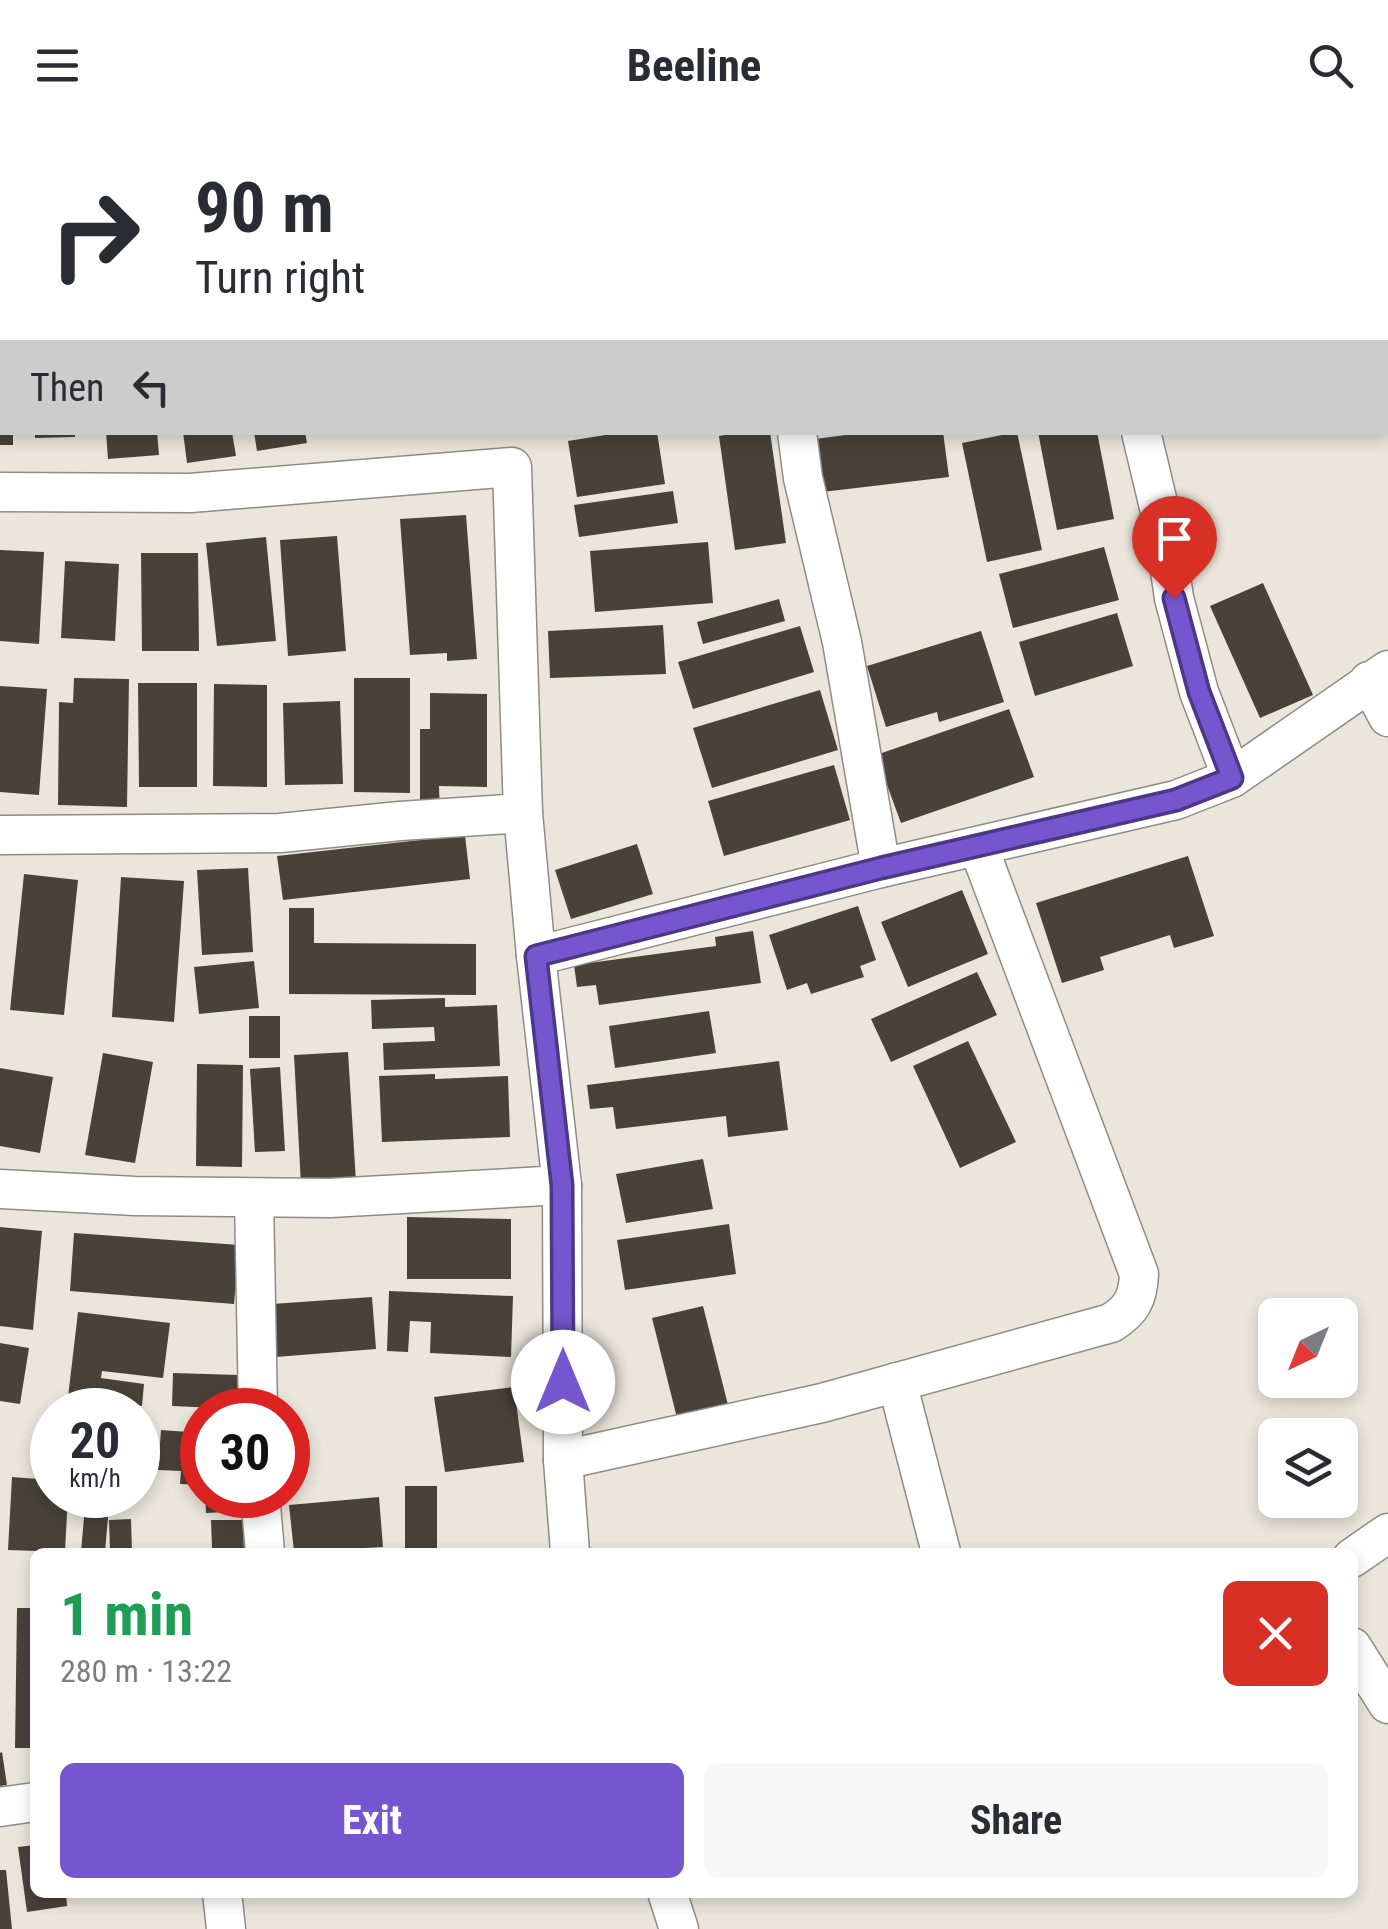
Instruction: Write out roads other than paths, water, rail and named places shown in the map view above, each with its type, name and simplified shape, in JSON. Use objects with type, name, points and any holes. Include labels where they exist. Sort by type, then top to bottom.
[{"type":"street","points":[[797,435],[802,478],[842,642],[881,868]]},
{"type":"street","points":[[1142,435],[1164,528],[1174,598],[1199,692],[1232,778]]},
{"type":"street","points":[[0,492],[190,494],[512,450],[523,813],[562,1185],[564,1460],[570,1548]]},
{"type":"street","points":[[536,956],[881,868],[1176,800],[1232,778],[1379,675],[1388,717]]},
{"type":"street","points":[[0,836],[280,833],[523,813]]},
{"type":"street","points":[[564,1460],[822,1403],[1111,1324],[1125,1315],[1138,1296],[1139,1274],[978,846]]},
{"type":"street","points":[[0,1189],[330,1198],[562,1185]]},
{"type":"street","points":[[254,1198],[258,1388]]},
{"type":"street","points":[[897,1382],[940,1548]]},
{"type":"street","points":[[262,1518],[264,1548]]},
{"type":"street","points":[[1358,1554],[1388,1533]]},
{"type":"street","points":[[1358,1657],[1388,1704]]},
{"type":"street","points":[[0,1808],[30,1803]]},
{"type":"street","points":[[223,1898],[226,1929]]},
{"type":"street","points":[[669,1898],[679,1929]]}]
